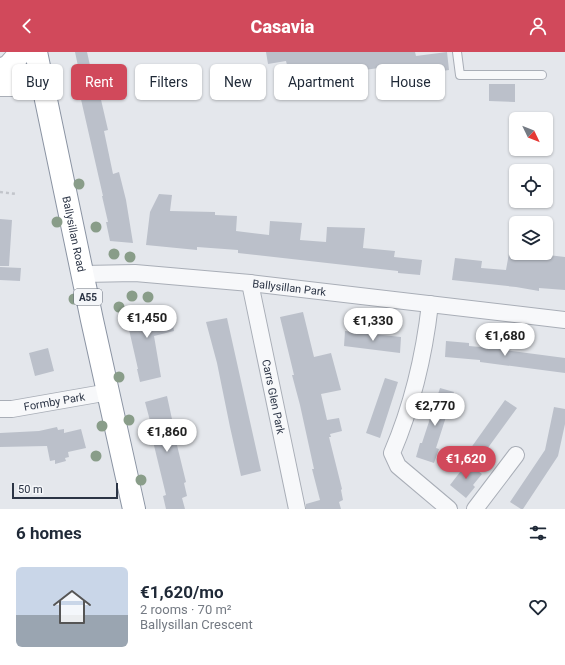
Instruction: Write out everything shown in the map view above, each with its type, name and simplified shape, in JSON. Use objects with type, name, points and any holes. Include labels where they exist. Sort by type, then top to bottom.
[{"type":"main road","points":[[0,70],[9,66],[21,52]]},
{"type":"main road","name":"Ballysillan Road","points":[[36,52],[38,64]]},
{"type":"main road","points":[[0,85],[12,85]]},
{"type":"main road","name":"Ballysillan Road","points":[[45,100],[134,509]]},
{"type":"street","name":"Ballysillan Park","points":[[84,274],[135,273],[250,283],[565,320]]},
{"type":"street","name":"Carrs Glen Park","points":[[250,283],[297,509]]},
{"type":"street","points":[[430,304],[425,344],[416,385],[402,430],[392,453],[398,466],[449,509]]},
{"type":"street","name":"Formby Park","points":[[0,409],[12,409],[109,392]]},
{"type":"street","points":[[475,509],[516,455]]},
{"type":"lane","points":[[457,52],[460,75],[542,75]]},
{"type":"path","points":[[0,192],[16,194]]},
{"type":"building","points":[[75,52],[87,52],[90,64],[78,64]]},
{"type":"building","points":[[266,52],[415,52],[416,56],[447,52],[449,70],[445,71],[445,64],[376,64],[376,68],[368,70],[368,64],[287,64],[286,61],[268,64]]},
{"type":"building","points":[[489,84],[515,84],[515,102],[489,101]]},
{"type":"building","points":[[81,100],[101,100],[108,130],[104,131],[113,174],[119,172],[126,200],[133,243],[110,241],[103,196]]},
{"type":"building","points":[[159,194],[172,195],[170,211],[215,212],[215,215],[237,216],[236,231],[269,235],[270,221],[302,223],[300,240],[326,242],[327,227],[365,228],[363,248],[395,251],[394,257],[422,260],[420,275],[398,273],[398,271],[238,253],[238,250],[197,247],[197,250],[146,245],[150,212]]},
{"type":"building","points":[[0,219],[12,220],[9,266],[0,266]]},
{"type":"building","points":[[509,253],[509,260],[553,260],[553,256],[565,257],[565,290],[539,288],[539,291],[452,280],[455,258],[482,261],[481,268],[506,270]]},
{"type":"building","points":[[0,267],[21,268],[20,281],[0,280]]},
{"type":"building","points":[[129,308],[171,314],[174,331],[154,336],[161,377],[140,382],[125,312]]},
{"type":"building","points":[[303,312],[314,357],[331,353],[341,390],[321,394],[327,420],[339,418],[342,431],[330,434],[331,437],[329,437],[342,489],[343,500],[339,502],[341,509],[306,509],[306,504],[320,500],[312,469],[314,469],[300,405],[292,375],[294,375],[280,317]]},
{"type":"building","points":[[227,318],[261,471],[241,476],[217,363],[206,322]]},
{"type":"building","points":[[345,331],[401,337],[400,353],[344,346]]},
{"type":"building","points":[[446,341],[469,343],[469,346],[504,349],[565,358],[565,373],[480,362],[480,360],[445,357]]},
{"type":"building","points":[[48,348],[54,371],[35,376],[29,353]]},
{"type":"building","points":[[385,378],[398,382],[380,438],[366,433]]},
{"type":"building","points":[[440,388],[454,392],[436,448],[439,449],[434,463],[416,457]]},
{"type":"building","points":[[167,396],[186,482],[184,483],[187,496],[182,498],[185,509],[166,509],[163,496],[166,495],[145,402]]},
{"type":"building","points":[[505,400],[517,408],[474,467],[463,459]]},
{"type":"building","points":[[554,407],[565,409],[565,424],[558,456],[523,509],[521,509],[510,502],[545,450]]},
{"type":"building","points":[[57,427],[58,430],[64,429],[64,433],[81,429],[86,448],[68,452],[69,457],[65,458],[66,461],[55,464],[55,460],[50,461],[47,446],[0,447],[0,433],[39,431]]},
{"type":"building","points":[[467,463],[482,474],[473,485],[475,487],[466,498],[450,485]]}]
